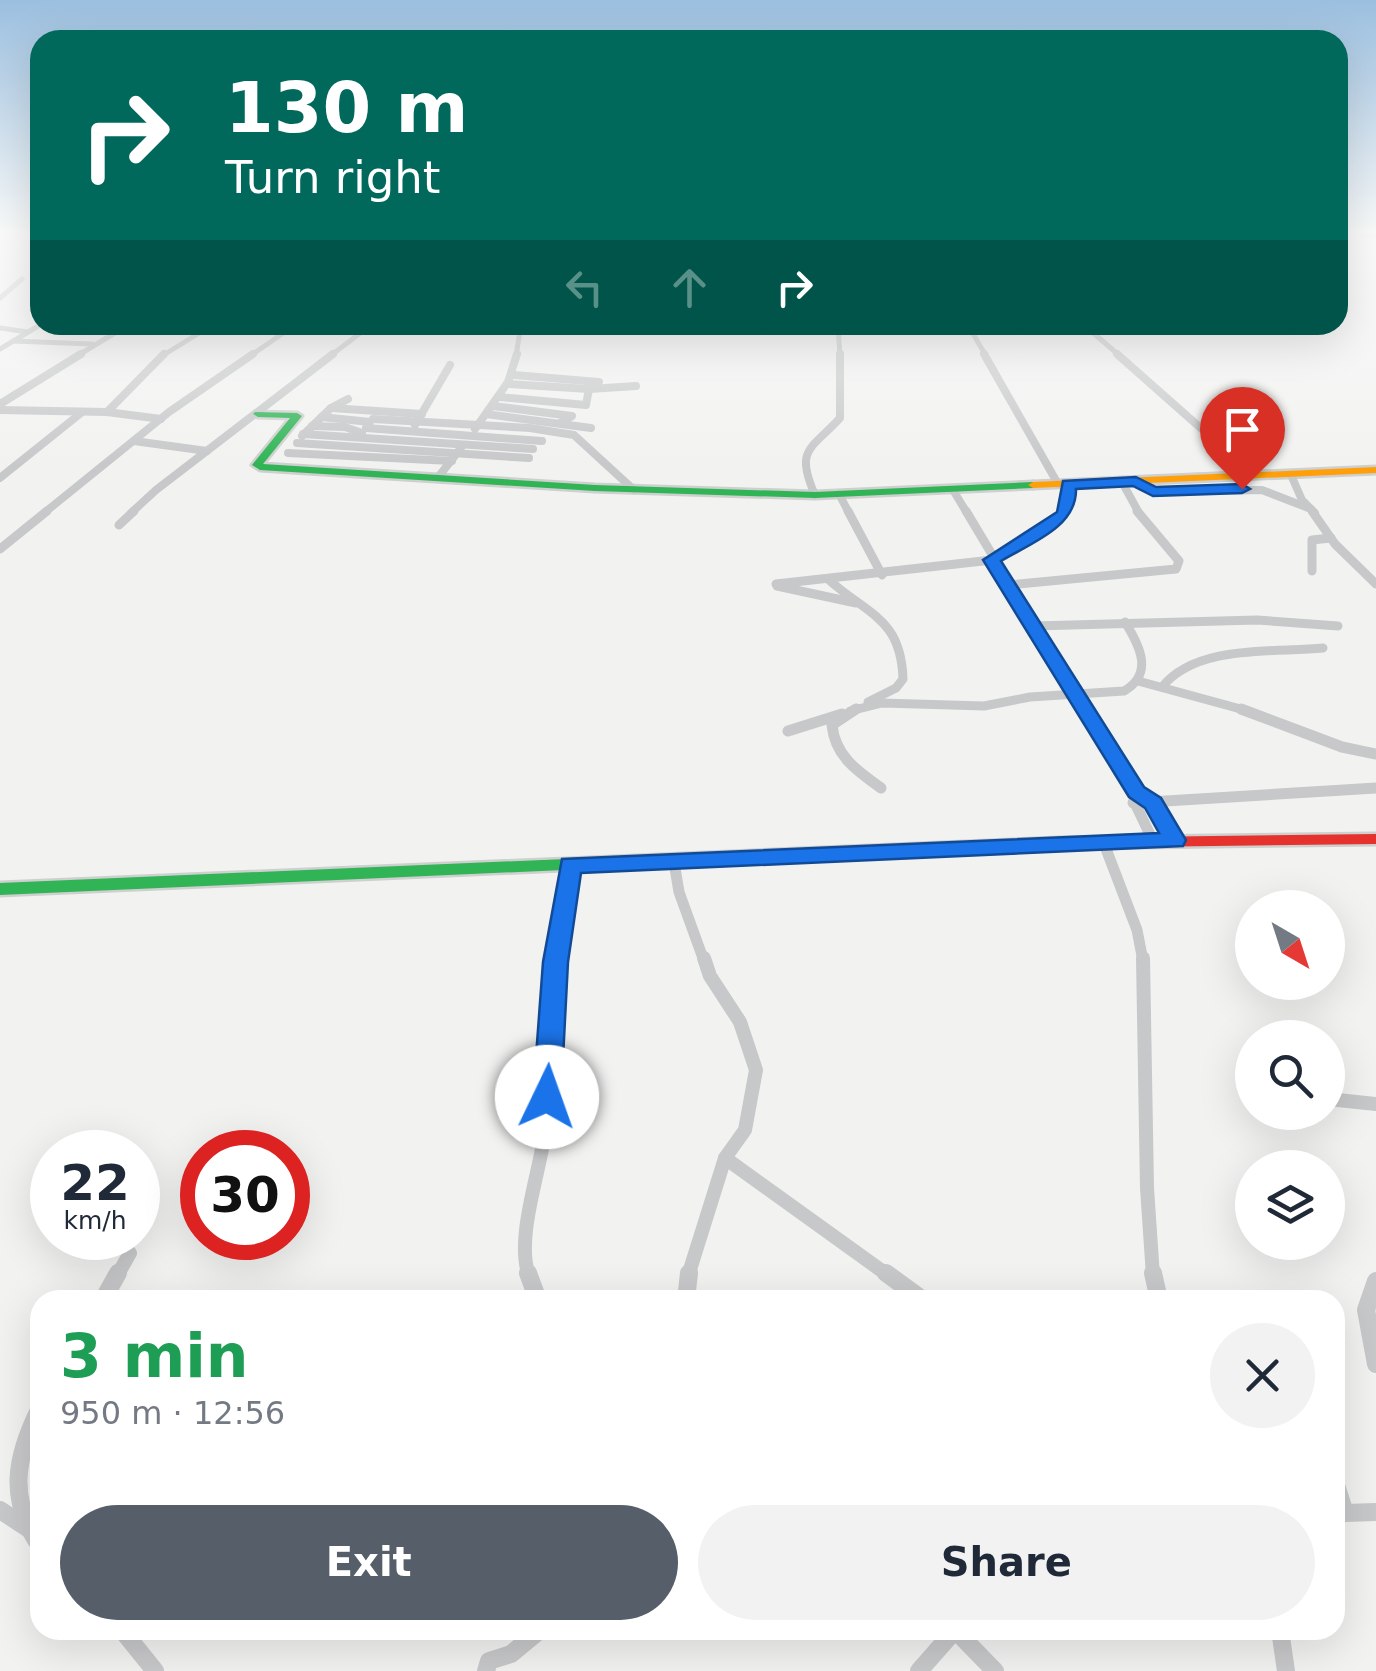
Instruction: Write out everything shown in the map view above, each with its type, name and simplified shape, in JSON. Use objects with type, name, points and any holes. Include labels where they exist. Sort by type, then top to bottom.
[{"type":"street","points":[[0,328],[28,332]]},
{"type":"street","points":[[0,349],[28,332]]},
{"type":"street","points":[[0,407],[111,335]]},
{"type":"street","points":[[107,412],[167,351],[195,335]]},
{"type":"street","points":[[0,548],[161,419],[241,358],[279,335]]},
{"type":"street","points":[[120,525],[156,490],[358,335]]},
{"type":"street","points":[[439,476],[509,384],[519,335]]},
{"type":"street","points":[[814,495],[803,464],[806,453],[812,440],[840,418],[843,406],[838,382],[838,335]]},
{"type":"street","points":[[865,604],[820,598],[776,584],[992,560],[1064,515],[1069,505],[1063,484],[974,335]]},
{"type":"street","points":[[1095,335],[1230,454],[1236,470],[1232,476]]},
{"type":"street","points":[[12,341],[57,346],[96,344]]},
{"type":"street","points":[[386,466],[450,365]]},
{"type":"street","points":[[514,374],[614,383]]},
{"type":"street","points":[[509,384],[589,389],[636,386]]},
{"type":"street","points":[[500,397],[586,405],[589,389]]},
{"type":"street","points":[[284,461],[312,426],[348,399]]},
{"type":"street","points":[[493,406],[572,416],[560,422]]},
{"type":"street","points":[[0,407],[161,419]]},
{"type":"street","points":[[331,408],[402,445]]},
{"type":"street","points":[[0,478],[82,413]]},
{"type":"street","points":[[333,472],[367,425],[385,413],[422,414]]},
{"type":"street","points":[[258,414],[297,416],[257,465],[344,457],[439,476],[634,490],[814,495],[1376,470]]},
{"type":"street","points":[[486,414],[591,428]]},
{"type":"street","points":[[322,417],[410,432],[475,429],[542,441]]},
{"type":"street","points":[[312,426],[416,423],[574,435],[588,452],[634,490]]},
{"type":"street","points":[[300,439],[367,425]]},
{"type":"street","points":[[300,439],[351,447],[462,447],[531,454]]},
{"type":"street","points":[[134,440],[207,451]]},
{"type":"street","points":[[284,461],[333,472],[452,460]]},
{"type":"street","points":[[1291,475],[1302,500],[1331,538],[1376,584]]},
{"type":"street","points":[[1129,482],[1153,492],[1262,490],[1311,509]]},
{"type":"street","points":[[1008,585],[1176,568],[1179,561],[1137,511],[1129,482]]},
{"type":"street","points":[[953,490],[992,560],[1078,695],[1135,798],[1152,841]]},
{"type":"street","points":[[839,494],[882,575]]},
{"type":"street","points":[[1312,571],[1312,540],[1331,538]]},
{"type":"street","points":[[788,731],[860,706],[896,688],[903,679],[904,666],[891,629],[865,604],[840,592],[828,580]]},
{"type":"street","points":[[1034,626],[1257,620],[1338,626]]},
{"type":"street","points":[[1125,622],[1143,658],[1138,682]]},
{"type":"street","points":[[1162,687],[1177,670],[1192,665],[1241,655],[1323,648]]},
{"type":"street","points":[[860,706],[897,702],[982,706],[1016,698],[1112,694],[1138,682],[1220,700],[1342,747],[1376,754]]},
{"type":"street","points":[[842,714],[832,725],[832,741],[841,756],[881,788]]},
{"type":"street","points":[[1135,798],[1153,803],[1376,788]]},
{"type":"street","points":[[1153,803],[1174,840]]},
{"type":"street","points":[[0,889],[1102,841],[1376,838]]},
{"type":"street","points":[[1102,841],[1138,930],[1144,966],[1147,1188],[1151,1266],[1157,1290]]},
{"type":"street","points":[[674,862],[679,892],[710,976],[740,1022],[756,1070],[745,1130],[725,1158],[687,1290]]},
{"type":"street","points":[[534,1290],[526,1267],[528,1234],[545,1131],[555,962],[570,865]]},
{"type":"street","points":[[1345,1101],[1376,1104]]},
{"type":"street","points":[[725,1158],[909,1290]]},
{"type":"street","points":[[109,1290],[126,1260]]},
{"type":"street","points":[[1376,1281],[1366,1295],[1368,1331],[1376,1364]]},
{"type":"street","points":[[30,1429],[22,1445],[19,1489],[30,1521]]},
{"type":"street","points":[[0,1510],[30,1534]]},
{"type":"street","points":[[1345,1514],[1376,1512]]},
{"type":"street","points":[[130,1640],[155,1671]]},
{"type":"street","points":[[486,1671],[489,1661],[512,1654],[528,1640]]},
{"type":"street","points":[[919,1671],[946,1640]]},
{"type":"street","points":[[965,1640],[994,1671]]},
{"type":"street","points":[[1281,1640],[1286,1671]]},
{"type":"traffic: fast","points":[[258,414],[297,416],[257,465],[260,467],[595,488],[815,495],[1033,485]]},
{"type":"traffic: fast","points":[[0,889],[1059,843]]},
{"type":"traffic: slow","points":[[1033,485],[1376,470]]},
{"type":"traffic: jam","points":[[1059,843],[1376,839]]},
{"type":"route","points":[[547,1097],[555,962],[570,865],[1174,840],[1153,803],[1136,792],[992,560],[1064,515],[1069,505],[1068,484],[1136,481],[1153,492],[1242,489]]}]
